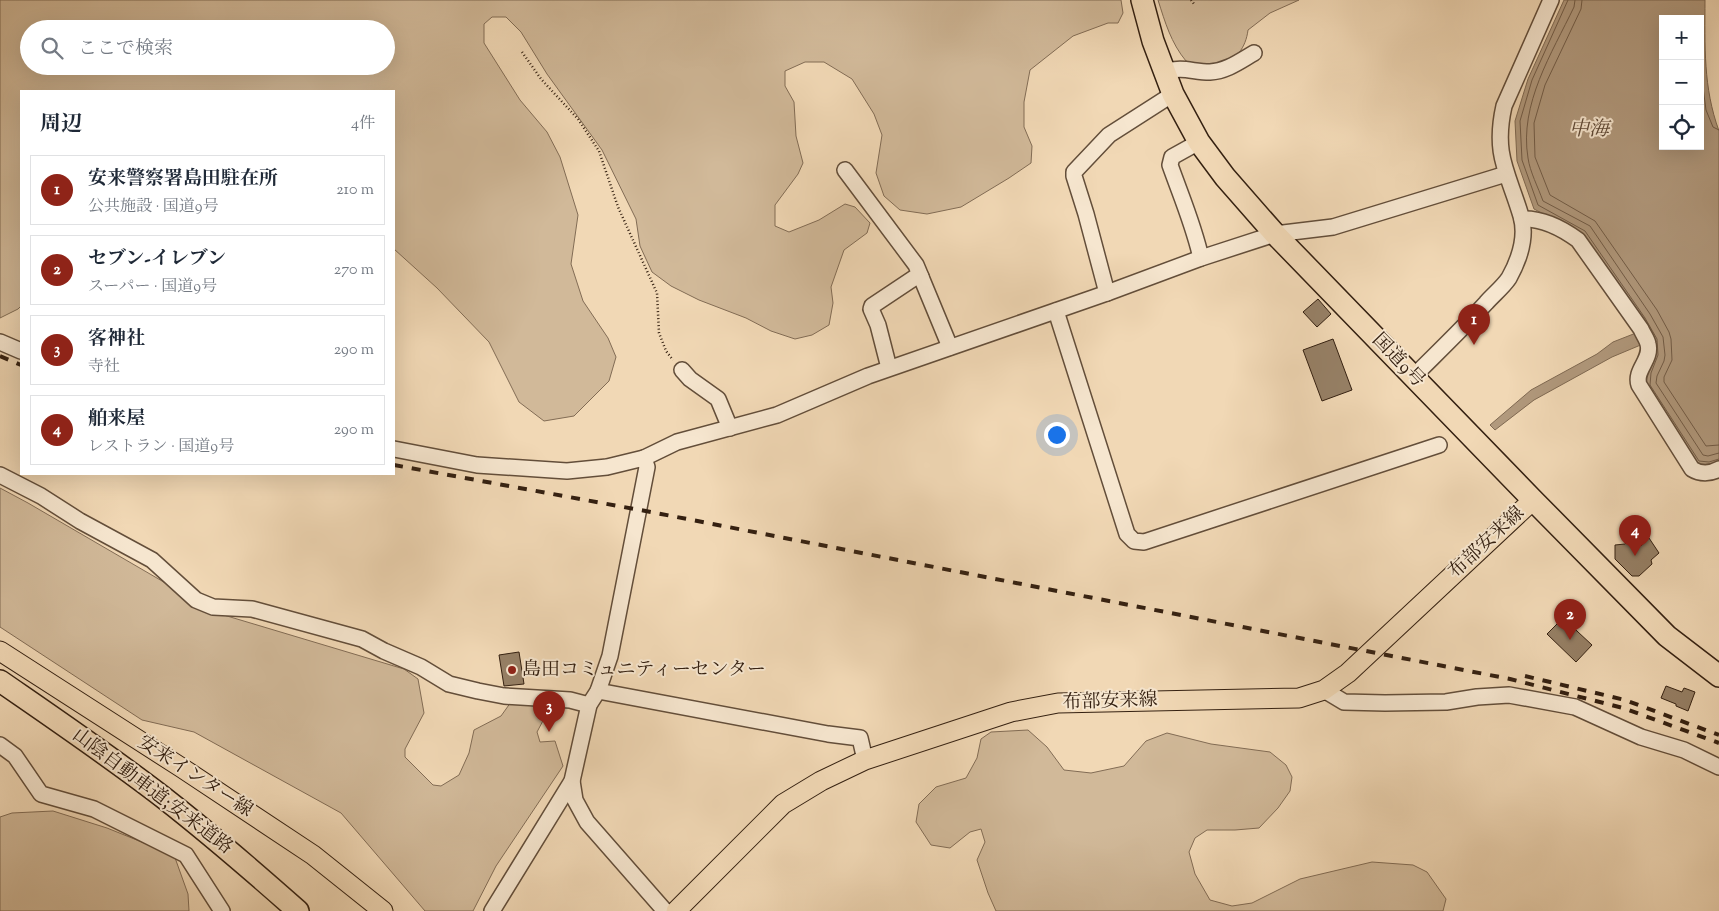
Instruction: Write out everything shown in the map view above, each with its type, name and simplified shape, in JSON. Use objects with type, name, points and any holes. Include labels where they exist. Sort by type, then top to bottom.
[{"type":"highway","name":"国道9号","points":[[1142,0],[1153,41],[1172,94],[1199,142],[1226,177],[1275,234],[1533,500],[1668,636],[1719,676]]},
{"type":"highway","name":"山陰自動車道;安来道路","points":[[0,681],[82,737],[164,798],[242,861],[298,911]]},
{"type":"main road","name":"布部安来線","points":[[676,911],[782,804],[865,760],[1011,712],[1058,703],[1299,698],[1324,690],[1348,672],[1533,500]]},
{"type":"main road","name":"安来インター線","points":[[0,651],[313,855],[383,911]]},
{"type":"street","points":[[1414,376],[1508,280],[1519,259],[1524,233],[1522,219],[1506,174],[1500,145],[1500,130],[1504,106],[1551,0]]},
{"type":"street","points":[[1164,72],[1177,68],[1195,71],[1220,71],[1231,67],[1254,53]]},
{"type":"street","points":[[1107,293],[1074,172],[1109,135],[1172,94]]},
{"type":"street","points":[[1199,142],[1172,157],[1170,165],[1197,240],[1201,258]]},
{"type":"street","points":[[845,170],[846,174],[871,204],[920,273],[950,347]]},
{"type":"street","points":[[395,449],[477,464],[567,471],[607,467],[644,458],[677,442],[777,415],[868,376],[1107,293],[1201,258],[1275,234],[1333,227],[1506,174]]},
{"type":"street","points":[[1522,219],[1538,220],[1567,232],[1578,240],[1647,341],[1648,355],[1638,374],[1637,380],[1639,385],[1692,468],[1697,472],[1709,473],[1719,469]]},
{"type":"street","points":[[888,364],[878,325],[871,309],[872,306],[920,273]]},
{"type":"street","points":[[1056,311],[1127,534],[1134,541],[1144,542],[1439,445]]},
{"type":"street","points":[[0,342],[20,351]]},
{"type":"street","points":[[682,370],[690,379],[718,399],[730,428]]},
{"type":"street","points":[[492,911],[572,782],[589,705],[598,691],[610,656],[647,468],[644,458]]},
{"type":"street","points":[[0,475],[41,496],[80,521],[152,560],[196,600],[214,607],[252,609],[362,639],[384,651],[421,666],[450,684],[504,696],[550,697],[589,705]]},
{"type":"street","points":[[1324,690],[1344,702],[1446,702],[1508,695],[1575,707],[1641,737],[1684,750],[1719,767]]},
{"type":"street","points":[[598,691],[828,734],[860,738],[865,760]]},
{"type":"street","points":[[0,745],[15,756],[41,794],[94,809],[186,855],[222,911]]},
{"type":"street","points":[[572,782],[575,800],[587,822],[664,911]]},
{"type":"path","points":[[1191,0],[1194,4]]},
{"type":"path","points":[[522,52],[541,79],[578,118],[599,151],[618,207],[658,293],[660,338],[666,351],[682,370]]},
{"type":"shaded area","points":[[0,0],[1121,0],[1123,13],[1118,23],[1108,23],[1073,36],[1030,70],[1024,102],[1024,127],[1032,146],[1031,163],[961,207],[927,214],[900,210],[884,196],[876,173],[882,135],[874,114],[852,79],[824,62],[805,62],[785,71],[785,86],[794,102],[796,136],[803,163],[798,174],[775,205],[775,226],[789,232],[819,220],[845,204],[855,207],[870,223],[867,233],[844,250],[831,287],[833,303],[829,325],[812,335],[795,339],[771,331],[746,318],[699,300],[671,286],[652,272],[640,246],[636,219],[602,150],[547,74],[521,32],[506,17],[492,17],[484,24],[484,43],[520,100],[547,132],[560,157],[578,215],[571,264],[583,301],[608,338],[616,357],[609,381],[574,416],[544,421],[519,402],[489,342],[437,288],[395,250],[395,90],[20,90],[20,307],[0,318]]},
{"type":"shaded area","points":[[1158,0],[1299,0],[1270,13],[1248,30],[1242,48],[1230,61],[1217,66],[1210,66],[1186,61],[1172,40]]},
{"type":"shaded area","points":[[0,488],[217,613],[404,669],[418,679],[424,713],[405,749],[405,757],[433,785],[441,786],[459,775],[469,753],[474,730],[501,716],[511,702],[543,702],[543,712],[546,715],[537,732],[540,742],[555,741],[563,766],[496,866],[473,911],[425,911],[341,813],[194,732],[142,720],[0,627]]},
{"type":"shaded area","points":[[1028,730],[1047,747],[1064,770],[1091,773],[1124,766],[1146,741],[1167,733],[1211,744],[1270,752],[1286,765],[1292,777],[1290,791],[1278,808],[1259,828],[1207,830],[1195,838],[1189,852],[1195,874],[1210,900],[1232,906],[1252,903],[1300,879],[1372,862],[1413,865],[1427,872],[1446,899],[1443,911],[996,911],[977,860],[985,842],[981,829],[970,832],[950,848],[931,845],[916,822],[919,804],[936,787],[966,778],[977,758],[981,739],[991,732]]},
{"type":"shaded area","points":[[53,811],[107,828],[174,855],[188,894],[189,911],[0,911],[0,817],[12,813]]},
{"type":"water","name":"中海","points":[[1564,0],[1705,0],[1706,66],[1710,98],[1719,131],[1719,463],[1710,467],[1697,467],[1644,386],[1646,372],[1654,356],[1582,234],[1534,209],[1517,161],[1515,121],[1528,79]]},
{"type":"water","points":[[1636,333],[1643,344],[1612,357],[1534,400],[1495,430],[1490,425],[1531,390],[1597,354],[1613,342]]},
{"type":"building","points":[[1318,299],[1331,314],[1317,327],[1303,312]]},
{"type":"building","points":[[1333,339],[1352,390],[1322,401],[1303,350]]},
{"type":"building","points":[[1632,538],[1641,546],[1649,538],[1659,553],[1651,560],[1652,564],[1639,576],[1632,576],[1615,559],[1615,545],[1625,544]]},
{"type":"building","points":[[1563,618],[1592,645],[1576,662],[1547,634]]},
{"type":"building","name":"島田コミュニティーセンター","points":[[519,652],[524,684],[504,686],[499,655]]},
{"type":"building","points":[[1666,686],[1682,692],[1684,688],[1695,692],[1688,711],[1661,698]]},
{"type":"railway","points":[[0,356],[20,365]]},
{"type":"railway","points":[[395,465],[651,512],[1510,679],[1623,708],[1719,743]]},
{"type":"railway","points":[[1525,676],[1625,700],[1719,735]]},
{"type":"place","name":"安来警察署島田駐在所","points":[[1474,345]]},
{"type":"place","name":"舶来屋","points":[[1635,556]]},
{"type":"place","name":"セブン-イレブン","points":[[1570,640]]},
{"type":"place","name":"島田コミュニティーセンター","points":[[512,670]]},
{"type":"place","name":"客神社","points":[[549,732]]}]
